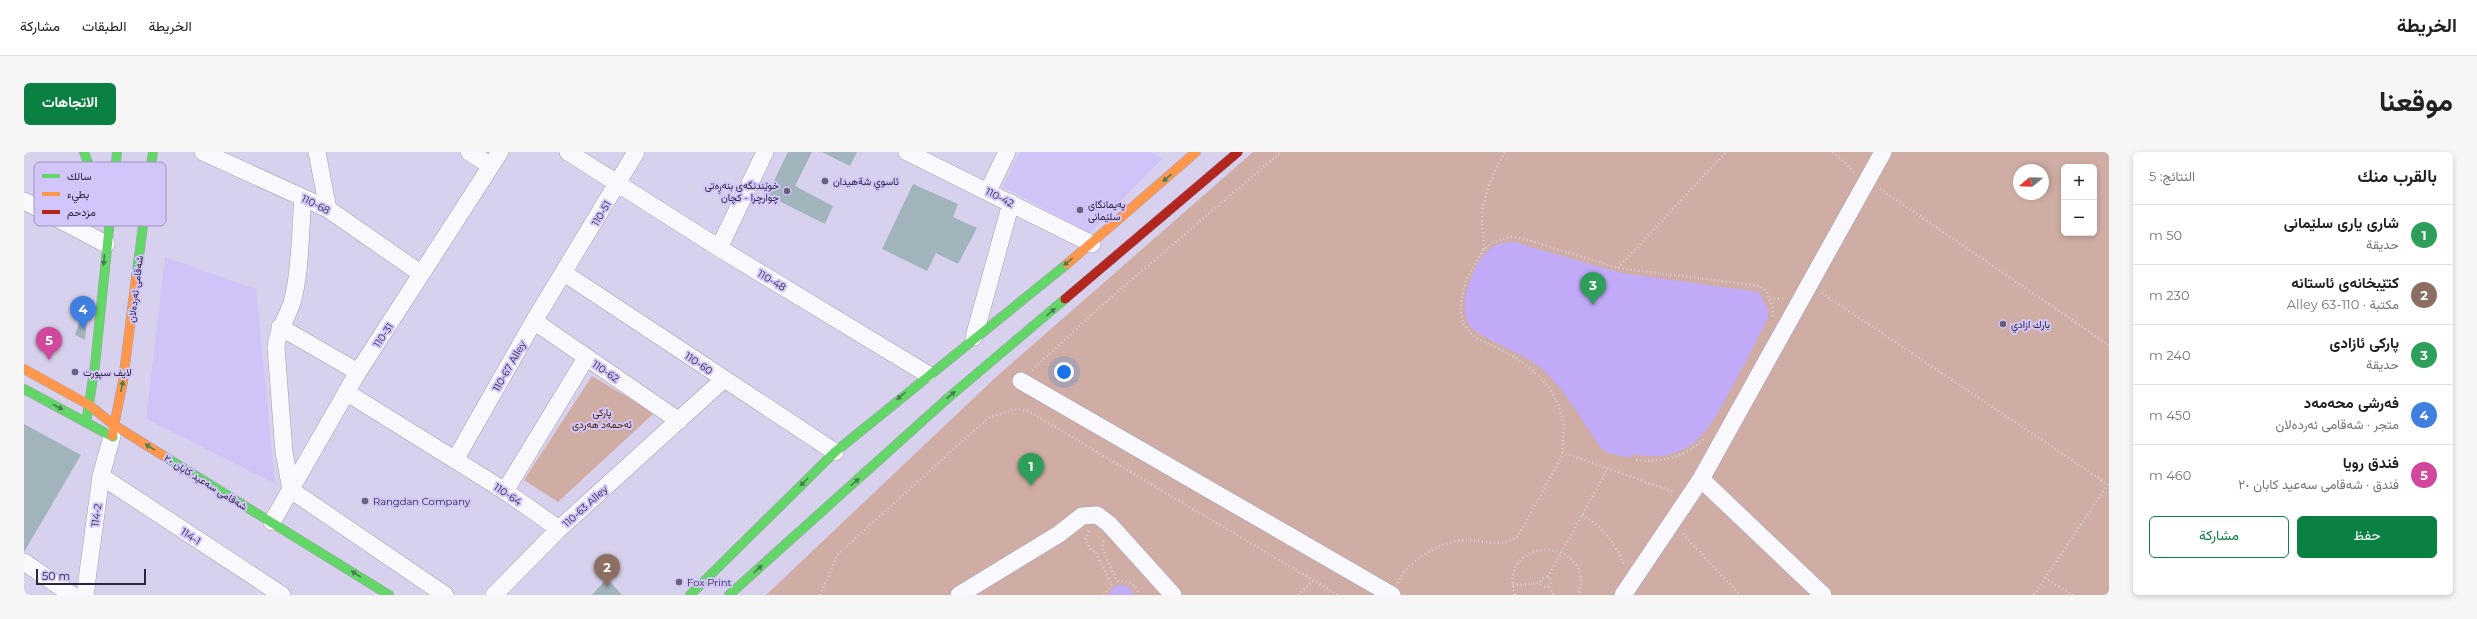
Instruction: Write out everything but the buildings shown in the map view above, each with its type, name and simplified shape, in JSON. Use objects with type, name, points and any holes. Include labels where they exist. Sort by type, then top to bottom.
[{"type":"main road","points":[[84,152],[88,162]]},
{"type":"main road","points":[[116,162],[117,152]]},
{"type":"main road","name":"شەقامی ئەردەلان","points":[[152,162],[153,152]]},
{"type":"main road","points":[[729,595],[948,398],[1238,152]]},
{"type":"main road","points":[[690,595],[835,452],[927,374],[1092,244],[1190,153]]},
{"type":"main road","points":[[86,422],[108,226]]},
{"type":"main road","name":"شەقامی ئەردەلان","points":[[115,434],[124,381],[144,226]]},
{"type":"main road","name":"شەقامی سەعید کابان ٢٠","points":[[24,369],[89,405],[115,434]]},
{"type":"main road","name":"شەقامی سەعید کابان ٢٠","points":[[24,389],[86,422],[115,434],[272,522],[389,595]]},
{"type":"street","name":"110-68","points":[[203,152],[328,209],[420,273]]},
{"type":"street","points":[[317,152],[328,209]]},
{"type":"street","points":[[469,152],[496,159]]},
{"type":"street","name":"110-48","points":[[568,152],[619,183],[719,248],[927,374]]},
{"type":"street","name":"110-51","points":[[564,273],[619,183],[636,152]]},
{"type":"street","points":[[719,248],[766,152]]},
{"type":"street","name":"110-42","points":[[907,152],[1092,244]]},
{"type":"street","points":[[988,191],[1007,152]]},
{"type":"street","points":[[1626,589],[1701,479],[1808,284],[1883,152]]},
{"type":"street","name":"110-31","points":[[272,522],[358,372],[392,321],[420,273],[496,159]]},
{"type":"street","points":[[303,198],[295,290],[291,306],[280,327],[276,340],[284,452],[291,490],[445,595]]},
{"type":"street","points":[[24,201],[34,206]]},
{"type":"street","points":[[974,337],[1012,203]]},
{"type":"street","points":[[72,226],[106,244]]},
{"type":"street","name":"110-67 Alley","points":[[455,460],[534,321],[564,273]]},
{"type":"street","name":"110-60","points":[[564,273],[835,452]]},
{"type":"street","name":"110-62","points":[[534,321],[679,421]]},
{"type":"street","points":[[280,327],[358,372]]},
{"type":"street","points":[[505,492],[586,358]]},
{"type":"street","name":"110-63 Alley","points":[[494,595],[559,529],[724,380]]},
{"type":"street","points":[[1021,380],[1394,592]]},
{"type":"street","name":"110-64","points":[[346,392],[505,492],[559,529]]},
{"type":"street","name":"114-2","points":[[85,595],[101,476],[115,434]]},
{"type":"street","name":"114-1","points":[[101,476],[282,595]]},
{"type":"street","points":[[1701,479],[1823,595]]},
{"type":"street","points":[[959,595],[1059,534],[1082,516],[1097,515],[1114,529],[1173,595]]},
{"type":"street","points":[[24,562],[72,595]]},
{"type":"path","points":[[1021,380],[1108,300],[1281,152]]},
{"type":"path","points":[[1484,249],[1482,217],[1486,197],[1494,171],[1505,152]]},
{"type":"path","points":[[1618,268],[1726,152]]},
{"type":"path","points":[[1833,152],[1866,183],[1882,189],[1914,210],[2109,345]]},
{"type":"path","points":[[1394,592],[1402,572],[1428,553],[1443,545],[1467,540],[1505,543],[1518,536],[1562,456],[1562,419],[1559,406],[1549,387],[1531,369],[1513,356],[1473,336],[1463,324],[1460,307],[1466,280],[1484,249],[1493,242],[1512,238],[1528,240],[1618,268],[1759,286],[1766,290],[1772,305],[1771,322]]},
{"type":"path","points":[[1808,284],[2109,485],[2034,595]]},
{"type":"path","points":[[820,595],[838,554],[988,418],[1016,409],[1028,411],[1338,595]]},
{"type":"path","points":[[1636,460],[1670,460],[1688,453],[1710,434]]},
{"type":"path","points":[[1562,452],[1689,497]]},
{"type":"path","points":[[1541,583],[1544,578],[1548,578],[1608,468]]},
{"type":"path","points":[[1582,515],[1601,527],[1613,541],[1626,589]]},
{"type":"path","points":[[1082,516],[1089,531],[1085,540],[1086,546],[1092,551],[1095,551],[1112,585],[1104,595]]},
{"type":"path","points":[[1672,521],[1740,595]]},
{"type":"path","points":[[1114,529],[1101,536],[1104,540],[1102,548],[1117,581],[1128,581],[1134,585],[1139,595]]},
{"type":"path","points":[[1515,595],[1512,585],[1518,564],[1529,553],[1545,549],[1562,552],[1573,561],[1581,581],[1578,595]]},
{"type":"path","points":[[1548,578],[1551,580],[1549,587],[1554,595]]},
{"type":"path","points":[[2045,578],[2074,595]]},
{"type":"path","points":[[1298,595],[1313,581]]},
{"type":"path","points":[[1512,585],[1541,583],[1544,587],[1549,587]]},
{"type":"shaded area","name":"پەیمانگای سلێمانی","points":[[1020,152],[1150,152],[1163,158],[1090,233],[1003,187]]},
{"type":"shaded area","points":[[1514,242],[1621,273],[1759,292],[1768,309],[1768,318],[1725,400],[1707,429],[1696,440],[1684,449],[1670,454],[1653,456],[1632,454],[1631,458],[1608,453],[1601,448],[1558,386],[1541,368],[1524,357],[1481,335],[1469,325],[1466,316],[1466,294],[1475,269],[1488,250],[1502,243]]},
{"type":"shaded area","points":[[165,257],[256,289],[275,484],[146,419]]},
{"type":"shaded area","points":[[1123,585],[1131,589],[1134,595],[1108,595],[1115,586]]},
{"type":"green space","points":[[1253,152],[2109,152],[2109,595],[766,595],[995,378]]},
{"type":"green space","name":"پارکی ئەحمەد هەردی","points":[[592,376],[654,413],[558,502],[524,480]]},
{"type":"traffic: fast","points":[[84,152],[88,162]]},
{"type":"traffic: fast","points":[[116,162],[117,152]]},
{"type":"traffic: fast","points":[[152,162],[153,152]]},
{"type":"traffic: fast","points":[[87,417],[95,365],[109,226]]},
{"type":"traffic: fast","points":[[136,278],[143,226]]},
{"type":"traffic: fast","points":[[690,595],[835,452],[1067,264]]},
{"type":"traffic: fast","points":[[729,595],[948,398],[1065,299]]},
{"type":"traffic: fast","points":[[24,389],[113,437]]},
{"type":"traffic: fast","points":[[167,458],[389,595]]},
{"type":"traffic: slow","points":[[1067,264],[1196,152]]},
{"type":"traffic: slow","points":[[112,436],[123,381],[136,278]]},
{"type":"traffic: slow","points":[[24,369],[89,405],[114,425],[167,458]]},
{"type":"traffic: jam","points":[[1065,299],[1238,152]]},
{"type":"place","name":"ئاسوي شةهيدان","points":[[825,181]]},
{"type":"place","name":"خوێندنگەی بنەڕەتی چوارچرا - کچان","points":[[787,191]]},
{"type":"place","name":"پەیمانگای سلێمانی","points":[[1080,210]]},
{"type":"place","name":"پارکی ئازادی","points":[[1593,305]]},
{"type":"place","name":"بارك ازادي","points":[[2003,324]]},
{"type":"place","name":"فەرشی محەمەد","points":[[83,329]]},
{"type":"place","name":"فندق رويا","points":[[49,360]]},
{"type":"place","name":"لايف سپورت","points":[[75,372]]},
{"type":"place","name":"شاری یاری سلێمانی","points":[[1031,486]]},
{"type":"place","name":"Rangdan Company","points":[[365,501]]},
{"type":"place","name":"Fox Print","points":[[679,582]]},
{"type":"place","name":"کتێبخانەی ئاستانە","points":[[607,587]]}]
